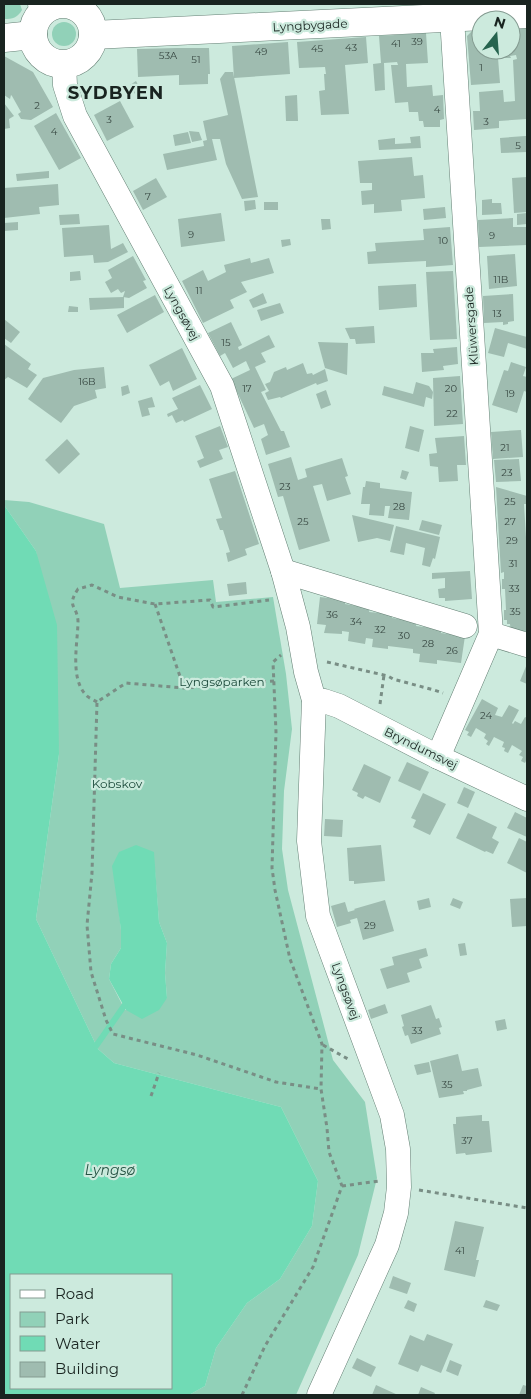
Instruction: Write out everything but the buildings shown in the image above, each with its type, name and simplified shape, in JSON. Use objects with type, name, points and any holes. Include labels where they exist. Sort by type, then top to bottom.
[{"type":"street","points":[[63,4],[80,6],[90,20],[93,36],[92,43],[84,55],[78,60],[64,64],[57,63],[43,56],[34,43],[33,35],[36,21],[43,7],[63,4]]},
{"type":"street","name":"Lyngbygade","points":[[93,36],[527,14]]},
{"type":"street","name":"Klüwersgade","points":[[438,757],[491,634],[452,18]]},
{"type":"street","points":[[4,38],[33,35]]},
{"type":"street","name":"Lyngsøvej","points":[[64,64],[65,85],[75,116],[222,386],[283,571],[314,700],[309,841],[318,916],[392,1114],[398,1149],[396,1213],[386,1245],[318,1395]]},
{"type":"street","points":[[283,571],[465,626]]},
{"type":"street","points":[[491,634],[527,645]]},
{"type":"street","name":"Bryndumsvej","points":[[314,700],[339,706],[438,757],[527,799]]},
{"type":"path","points":[[97,702],[86,696],[80,685],[76,669],[78,618],[72,607],[72,598],[78,589],[92,585],[118,596],[155,604],[210,600],[213,606],[290,598]]},
{"type":"path","points":[[155,604],[184,688]]},
{"type":"path","points":[[242,1395],[265,1346],[313,1267],[342,1186],[329,1152],[321,1089],[322,1044],[290,959],[272,868],[276,732],[273,662],[285,651],[301,648]]},
{"type":"path","points":[[331,663],[388,676],[463,698]]},
{"type":"path","points":[[97,702],[126,683],[184,688],[274,681]]},
{"type":"path","points":[[97,702],[92,873],[86,925],[91,972],[110,1031],[113,1034],[197,1055],[276,1082],[321,1089]]},
{"type":"path","points":[[151,1096],[159,1073]]},
{"type":"path","points":[[342,1186],[398,1183],[527,1208]]},
{"type":"green space","points":[[4,4],[20,4],[22,10],[14,18],[4,19]]},
{"type":"green space","points":[[64,22],[69,23],[75,29],[75,39],[69,45],[64,46],[59,45],[53,39],[52,34],[53,29],[59,23]]},
{"type":"green space","name":"Kobskov","points":[[4,500],[29,502],[104,524],[120,588],[213,580],[216,602],[273,597],[286,674],[292,729],[284,791],[282,849],[288,890],[333,1060],[365,1102],[377,1178],[358,1255],[296,1395],[189,1395],[205,1386],[216,1348],[247,1303],[280,1279],[312,1226],[318,1181],[281,1107],[114,1063],[98,1049],[36,919],[59,754],[36,551],[4,505]],"holes":[[[155,871],[159,922],[167,943],[165,973],[167,998],[125,1010],[109,979],[111,964],[121,948],[117,891]]]},
{"type":"water","name":"Lyngsø","points":[[4,505],[36,551],[57,625],[59,754],[36,919],[98,1049],[114,1063],[281,1107],[318,1181],[312,1226],[280,1279],[247,1303],[216,1348],[205,1386],[189,1395],[4,1395]]},
{"type":"water","points":[[136,845],[154,852],[159,922],[167,943],[165,973],[167,998],[159,1010],[142,1019],[126,1010],[109,979],[111,964],[121,948],[121,930],[112,866],[119,852]]},
{"type":"waterway","points":[[96,1046],[124,1006]]},
{"type":"district","name":"SYDBYEN","points":[[116,93]]},
{"type":"park label","name":"Lyngsøparken","points":[[222,681]]}]
